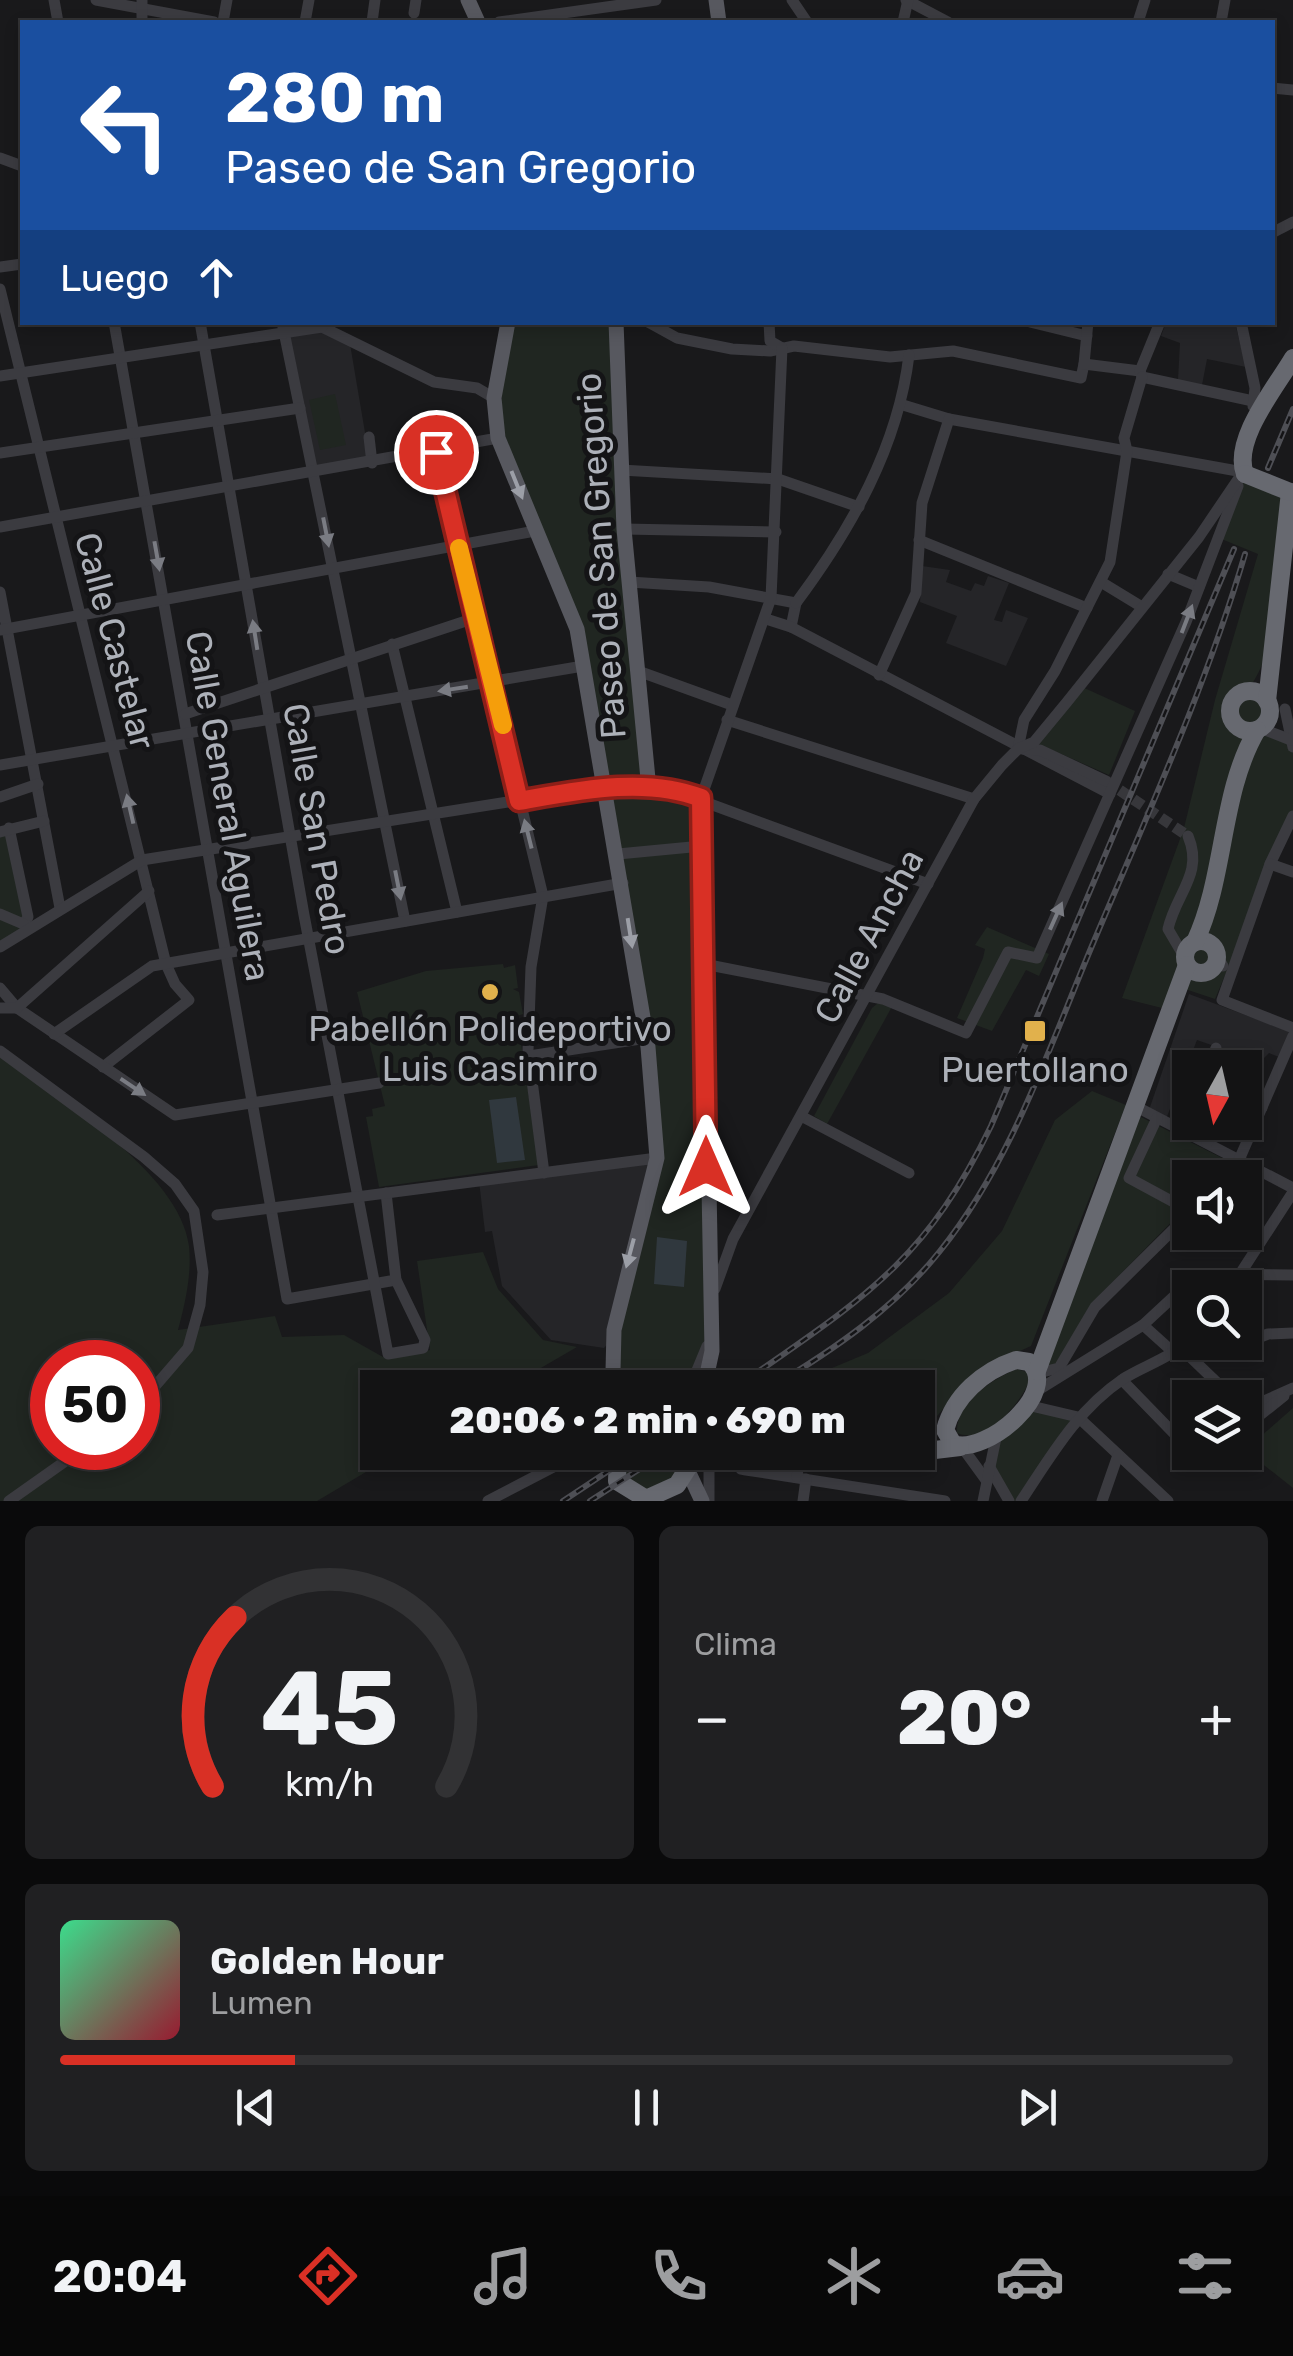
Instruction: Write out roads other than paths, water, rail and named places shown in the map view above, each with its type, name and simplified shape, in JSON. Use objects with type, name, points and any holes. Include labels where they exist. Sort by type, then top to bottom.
[{"type":"highway","points":[[1241,759],[1233,701],[1258,678],[1274,616],[1292,489],[1244,473],[1260,394],[1293,358]]},
{"type":"highway","points":[[935,1450],[961,1447],[996,1434],[1034,1385],[1135,1106],[1201,956],[1241,759],[1258,729],[1278,706],[1274,616]]},
{"type":"highway","points":[[1246,692],[1278,706]]},
{"type":"highway","points":[[1234,722],[1244,730],[1258,729]]},
{"type":"highway","points":[[935,1435],[948,1422],[961,1398],[983,1376],[1048,1340]]},
{"type":"highway","points":[[1016,1360],[1029,1362],[1034,1385]]},
{"type":"highway","points":[[948,1422],[948,1438],[961,1447]]},
{"type":"highway","points":[[621,1494],[645,1500],[664,1495],[686,1470]]},
{"type":"main road","name":"Paseo de San Gregorio","points":[[507,325],[494,398],[498,438],[577,628],[610,791],[647,1038],[656,1158],[614,1330],[614,1370]]},
{"type":"main road","name":"Paseo de San Gregorio","points":[[617,325],[624,529],[648,784],[701,799]]},
{"type":"main road","points":[[701,799],[712,1359],[709,1370]]},
{"type":"main road","points":[[696,1470],[706,1501]]},
{"type":"street","points":[[96,0],[141,4],[206,20]]},
{"type":"street","points":[[511,20],[609,3],[656,0]]},
{"type":"street","points":[[907,0],[944,20]]},
{"type":"street","name":"Calle Castelar","points":[[0,289],[166,964],[175,984],[189,1000],[103,1067]]},
{"type":"street","name":"Calle General Aguilera","points":[[115,325],[287,1299],[373,1285]]},
{"type":"street","name":"Calle San Pedro","points":[[201,325],[308,938],[388,1354],[425,1344],[396,1280]]},
{"type":"street","points":[[0,376],[318,325],[434,382],[477,388],[494,398]]},
{"type":"street","points":[[653,325],[676,338],[712,346],[758,350],[794,346],[856,356],[940,350],[986,356],[1081,378],[1088,329],[1055,325]]},
{"type":"street","points":[[770,325],[770,341],[782,348]]},
{"type":"street","points":[[1018,749],[1024,720],[1110,562],[1127,451],[1124,438],[1159,325]]},
{"type":"street","points":[[1084,364],[1260,394],[1242,325]]},
{"type":"street","points":[[284,328],[405,920]]},
{"type":"street","points":[[782,348],[771,598],[701,799],[928,884]]},
{"type":"street","points":[[792,627],[796,603],[843,540],[903,405],[909,354]]},
{"type":"street","points":[[903,405],[949,419],[1244,473]]},
{"type":"street","points":[[0,452],[300,408]]},
{"type":"street","points":[[879,674],[916,593],[922,503],[949,419]]},
{"type":"street","points":[[368,437],[372,463]]},
{"type":"street","points":[[0,527],[498,438]]},
{"type":"street","points":[[436,452],[544,896],[531,967],[529,1056],[544,1173]]},
{"type":"street","points":[[621,470],[778,479],[859,506]]},
{"type":"street","points":[[1018,749],[1034,742],[1244,473]]},
{"type":"street","points":[[704,964],[869,997],[966,1033],[1008,952],[1036,958],[1110,794],[1244,473]]},
{"type":"street","points":[[1213,516],[1226,522]]},
{"type":"street","points":[[624,529],[776,532]]},
{"type":"street","points":[[4,629],[535,531]]},
{"type":"street","points":[[919,540],[1087,608]]},
{"type":"street","points":[[1168,574],[1199,586]]},
{"type":"street","points":[[629,582],[709,587],[796,603]]},
{"type":"street","points":[[1101,582],[1142,607]]},
{"type":"street","points":[[0,592],[60,908]]},
{"type":"street","points":[[184,714],[478,616]]},
{"type":"street","points":[[766,618],[792,627],[1110,794]]},
{"type":"street","points":[[392,644],[457,912]]},
{"type":"street","points":[[0,765],[583,666]]},
{"type":"street","points":[[638,672],[732,705]]},
{"type":"street","points":[[1278,706],[1292,744]]},
{"type":"street","points":[[727,720],[974,800]]},
{"type":"street","points":[[1258,729],[1292,744]]},
{"type":"street","points":[[1018,749],[1040,750],[1106,780]]},
{"type":"street","name":"Calle Ancha","points":[[709,1305],[732,1242],[974,800],[1018,749]]},
{"type":"street","points":[[0,797],[38,784]]},
{"type":"street","name":"Paseo de San Gregorio","points":[[610,791],[648,784]]},
{"type":"street","points":[[0,947],[28,926],[142,860],[590,789],[610,791]]},
{"type":"street","points":[[1201,956],[1270,864],[1293,816]]},
{"type":"street","points":[[28,926],[4,830],[44,822]]},
{"type":"street","points":[[1188,836],[1196,854],[1194,871],[1168,929],[1201,956],[1222,1000],[1293,1028]]},
{"type":"street","points":[[618,854],[702,846]]},
{"type":"street","points":[[1270,864],[1293,872]]},
{"type":"street","points":[[54,1034],[152,966],[622,883]]},
{"type":"street","points":[[0,1008],[17,1008],[149,891]]},
{"type":"street","points":[[0,914],[28,926]]},
{"type":"street","points":[[0,988],[17,1008],[176,1115],[379,1083]]},
{"type":"street","points":[[1262,1108],[1293,1036]]},
{"type":"street","points":[[529,1056],[647,1038]]},
{"type":"street","points":[[0,1051],[110,1130],[175,1184],[194,1211],[200,1236],[200,1305],[188,1348],[160,1380]]},
{"type":"street","points":[[1135,1106],[1172,1125]]},
{"type":"street","points":[[802,1116],[909,1173]]},
{"type":"street","points":[[1157,1118],[1129,1178],[1172,1202]]},
{"type":"street","points":[[1200,1140],[1240,1160],[1248,1140]]},
{"type":"street","points":[[1207,1144],[1209,1140]]},
{"type":"street","points":[[217,1214],[656,1158]]},
{"type":"street","points":[[1245,1270],[1293,1190],[1262,1172]]},
{"type":"street","points":[[373,1285],[396,1280],[386,1192]]},
{"type":"street","points":[[707,1230],[718,1240],[732,1242]]},
{"type":"street","points":[[1034,1385],[1059,1368],[1095,1307],[1172,1230]]},
{"type":"street","name":"Calle Ancha","points":[[708,1271],[732,1242]]},
{"type":"street","points":[[697,1370],[706,1348],[708,1271]]},
{"type":"street","points":[[1262,1278],[1293,1274]]},
{"type":"street","points":[[1034,1385],[1142,1325],[1172,1298]]},
{"type":"street","points":[[1142,1325],[1172,1346]]},
{"type":"street","points":[[1262,1336],[1293,1333]]},
{"type":"street","points":[[1021,1501],[1078,1417],[1122,1380],[1172,1353]]},
{"type":"street","points":[[1189,1360],[1212,1380]]},
{"type":"street","points":[[1122,1380],[1172,1429]]},
{"type":"street","points":[[1034,1385],[1078,1417],[1168,1501]]},
{"type":"street","points":[[1262,1403],[1289,1390]]},
{"type":"street","points":[[1262,1415],[1289,1390]]},
{"type":"street","points":[[983,1501],[996,1434]]},
{"type":"street","points":[[961,1447],[987,1473],[1004,1500]]},
{"type":"street","points":[[1102,1501],[1118,1454]]},
{"type":"street","points":[[8,1501],[52,1470]]},
{"type":"street","points":[[488,1501],[547,1470]]},
{"type":"street","points":[[706,1501],[710,1470]]},
{"type":"street","points":[[748,1470],[946,1501]]},
{"type":"street","points":[[801,1470],[803,1501]]},
{"type":"tunnel","points":[[1106,781],[1188,836]]},
{"type":"railway","points":[[1268,468],[1293,409]]},
{"type":"railway","points":[[761,1370],[883,1278],[939,1214],[965,1174],[991,1126],[1234,549]]},
{"type":"railway","points":[[798,1370],[903,1292],[940,1251],[989,1179],[1028,1102],[1175,749],[1213,653],[1245,554]]},
{"type":"railway","points":[[563,1501],[610,1470]]},
{"type":"railway","points":[[590,1501],[638,1470]]},
{"type":"place","name":"Pabellón Polideportivo Luis Casimiro","points":[[490,992]]},
{"type":"place","name":"Puertollano","points":[[1035,1031]]}]
